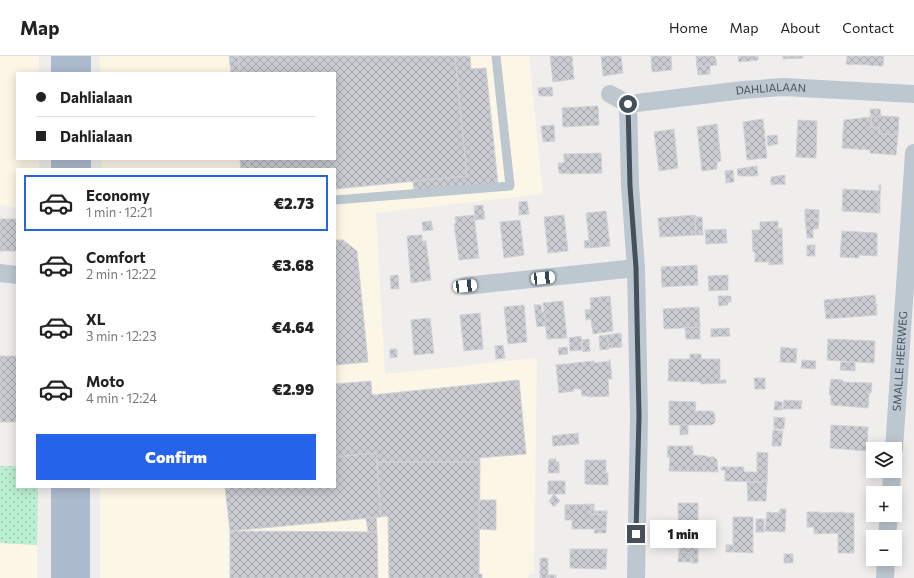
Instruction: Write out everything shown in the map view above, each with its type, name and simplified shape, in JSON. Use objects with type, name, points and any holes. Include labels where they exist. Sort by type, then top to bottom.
[{"type":"main road","points":[[62,56],[62,72]]},
{"type":"main road","points":[[80,56],[80,72]]},
{"type":"main road","points":[[62,488],[62,578]]},
{"type":"main road","points":[[79,488],[79,578]]},
{"type":"street","name":"DAHLIALAAN","points":[[628,104],[742,90],[783,87],[914,94]]},
{"type":"street","points":[[610,94],[628,104],[630,186],[636,268],[639,416],[636,578]]},
{"type":"street","name":"SMALLE HEERWEG","points":[[894,442],[914,153]]},
{"type":"street","points":[[465,286],[636,268]]},
{"type":"street","points":[[0,274],[16,276]]},
{"type":"street","points":[[885,578],[886,566]]},
{"type":"lane","points":[[336,200],[510,186],[496,56]]},
{"type":"shaded area","points":[[0,56],[39,56],[39,72],[16,72],[16,160],[39,160],[39,168],[16,168],[16,208],[0,205]]},
{"type":"shaded area","points":[[99,56],[529,56],[543,194],[376,213],[385,374],[537,358],[534,574],[529,574],[528,578],[100,578],[100,488],[336,488],[336,168],[102,168],[101,160],[336,160],[336,72],[100,72]]},
{"type":"shaded area","points":[[0,543],[37,545],[37,578],[0,578]]},
{"type":"green space","points":[[0,466],[16,466],[16,488],[38,488],[37,545],[0,543]]},
{"type":"building","points":[[229,56],[238,56],[240,72],[231,72]]},
{"type":"building","points":[[238,56],[455,56],[467,176],[336,189],[336,168],[250,168],[249,160],[336,160],[336,72],[240,72]]},
{"type":"building","points":[[455,56],[470,56],[471,69],[486,68],[498,184],[414,192],[413,181],[467,176]]},
{"type":"building","points":[[550,56],[572,56],[574,79],[553,82]]},
{"type":"building","points":[[601,56],[621,56],[623,73],[603,76]]},
{"type":"building","points":[[651,56],[671,56],[672,70],[652,72]]},
{"type":"building","points":[[696,56],[715,56],[717,65],[697,67]]},
{"type":"building","points":[[738,56],[758,56],[758,60],[739,62]]},
{"type":"building","points":[[783,56],[803,56],[803,58],[783,59]]},
{"type":"building","points":[[847,56],[884,56],[883,66],[846,64]]},
{"type":"building","points":[[710,65],[710,74],[698,75],[697,67]]},
{"type":"building","points":[[552,87],[553,96],[539,96],[538,88]]},
{"type":"building","points":[[598,106],[599,125],[563,127],[562,108]]},
{"type":"building","points":[[870,109],[880,109],[881,116],[871,117]]},
{"type":"building","points":[[871,117],[899,117],[898,135],[879,134],[879,127],[871,128]]},
{"type":"building","points":[[871,117],[871,128],[879,127],[879,134],[898,135],[896,155],[870,153],[870,150],[842,148],[844,120]]},
{"type":"building","points":[[763,119],[767,158],[747,160],[743,122]]},
{"type":"building","points":[[798,120],[817,121],[816,158],[796,157]]},
{"type":"building","points":[[717,124],[721,161],[717,162],[717,169],[702,171],[697,127]]},
{"type":"building","points":[[554,125],[555,141],[543,142],[541,126]]},
{"type":"building","points":[[674,129],[678,168],[659,171],[654,132]]},
{"type":"building","points":[[777,135],[778,144],[768,146],[767,136]]},
{"type":"building","points":[[601,153],[602,173],[559,173],[558,163],[564,163],[564,154]]},
{"type":"building","points":[[240,160],[249,160],[250,168],[241,168]]},
{"type":"building","points":[[757,166],[758,176],[738,176],[737,169]]},
{"type":"building","points":[[733,170],[734,182],[726,183],[725,171]]},
{"type":"building","points":[[785,175],[785,185],[771,185],[771,177]]},
{"type":"building","points":[[879,185],[881,185],[880,196],[878,195],[878,213],[842,211],[843,189],[879,191]]},
{"type":"building","points":[[878,195],[880,196],[880,213],[878,213]]},
{"type":"building","points":[[527,201],[529,214],[519,215],[519,202]]},
{"type":"building","points":[[483,205],[485,219],[475,220],[474,206]]},
{"type":"building","points":[[805,209],[819,210],[819,219],[805,218]]},
{"type":"building","points":[[606,211],[610,246],[590,248],[586,213]]},
{"type":"building","points":[[474,215],[479,258],[459,260],[454,224],[456,224],[455,217]]},
{"type":"building","points":[[564,215],[568,251],[548,253],[544,217]]},
{"type":"building","points":[[695,215],[696,235],[660,237],[658,218]]},
{"type":"building","points":[[695,217],[702,217],[703,235],[696,235]]},
{"type":"building","points":[[805,218],[819,219],[818,229],[813,229],[813,238],[807,238]]},
{"type":"building","points":[[0,219],[16,219],[16,251],[0,251]]},
{"type":"building","points":[[520,220],[524,255],[504,258],[500,222]]},
{"type":"building","points":[[431,221],[433,230],[423,231],[422,222]]},
{"type":"building","points":[[778,221],[778,229],[782,228],[783,264],[769,265],[769,262],[755,262],[752,230],[760,230],[760,222]]},
{"type":"building","points":[[726,229],[727,243],[706,244],[705,230]]},
{"type":"building","points":[[842,231],[877,233],[877,256],[859,255],[859,258],[840,257]]},
{"type":"building","points":[[422,235],[422,241],[426,241],[431,280],[411,283],[407,236]]},
{"type":"building","points":[[336,240],[343,240],[357,251],[368,362],[336,365]]},
{"type":"building","points":[[589,240],[590,248],[585,248],[584,241]]},
{"type":"building","points":[[807,245],[815,245],[815,256],[807,256]]},
{"type":"building","points":[[697,265],[698,285],[662,287],[661,267]]},
{"type":"building","points":[[398,275],[399,289],[391,289],[390,276]]},
{"type":"building","points":[[728,275],[728,290],[709,291],[708,276]]},
{"type":"building","points":[[875,295],[876,304],[878,305],[876,305],[877,315],[826,319],[824,300]]},
{"type":"building","points":[[610,296],[613,331],[593,334],[591,319],[586,320],[585,310],[591,309],[590,298]]},
{"type":"building","points":[[718,296],[731,296],[731,302],[728,302],[728,305],[719,306]]},
{"type":"building","points":[[563,301],[567,338],[547,339],[543,303]]},
{"type":"building","points":[[524,305],[527,342],[508,344],[504,307]]},
{"type":"building","points":[[534,305],[541,305],[542,312],[544,312],[546,326],[537,327]]},
{"type":"building","points":[[699,307],[700,327],[664,329],[663,309]]},
{"type":"building","points":[[480,313],[483,349],[464,351],[460,315]]},
{"type":"building","points":[[430,318],[434,353],[414,355],[411,320]]},
{"type":"building","points":[[700,327],[700,339],[686,339],[685,328]]},
{"type":"building","points":[[729,328],[730,336],[711,337],[711,329]]},
{"type":"building","points":[[621,333],[622,347],[609,348],[607,335]]},
{"type":"building","points":[[607,335],[609,349],[600,350],[599,336]]},
{"type":"building","points":[[581,336],[582,350],[570,351],[569,338]]},
{"type":"building","points":[[589,339],[590,351],[583,352],[582,340]]},
{"type":"building","points":[[828,339],[875,341],[874,363],[827,360]]},
{"type":"building","points":[[503,345],[505,358],[496,359],[495,346]]},
{"type":"building","points":[[567,347],[568,354],[559,355],[558,348]]},
{"type":"building","points":[[781,347],[797,349],[796,363],[780,362]]},
{"type":"building","points":[[390,349],[397,349],[397,357],[390,358]]},
{"type":"building","points":[[690,354],[701,354],[701,359],[720,359],[720,380],[726,380],[726,383],[701,384],[701,382],[668,381],[669,359],[690,359]]},
{"type":"building","points":[[0,356],[16,356],[16,422],[0,422]]},
{"type":"building","points":[[610,359],[612,379],[608,379],[609,396],[582,396],[581,389],[573,389],[574,391],[559,393],[556,365],[594,361],[594,363],[610,361]]},
{"type":"building","points":[[802,360],[816,361],[815,369],[801,368]]},
{"type":"building","points":[[841,362],[855,362],[855,371],[840,370]]},
{"type":"building","points":[[754,378],[765,378],[765,389],[755,389]]},
{"type":"building","points":[[831,379],[843,380],[843,382],[872,383],[871,393],[869,393],[868,408],[831,405],[831,395],[829,395]]},
{"type":"building","points":[[519,380],[526,454],[479,458],[480,462],[377,462],[376,453],[336,457],[336,384],[371,381],[372,395]]},
{"type":"building","points":[[784,400],[802,401],[801,409],[783,409]]},
{"type":"building","points":[[669,401],[696,402],[695,412],[712,411],[715,414],[715,422],[712,425],[669,425]]},
{"type":"building","points":[[775,401],[782,402],[782,410],[774,410]]},
{"type":"building","points":[[774,417],[785,418],[784,429],[774,429]]},
{"type":"building","points":[[680,425],[688,425],[688,434],[680,435]]},
{"type":"building","points":[[831,425],[868,427],[866,451],[830,448]]},
{"type":"building","points":[[773,430],[783,431],[781,446],[772,446]]},
{"type":"building","points":[[578,433],[579,444],[553,446],[552,436]]},
{"type":"building","points":[[668,446],[693,446],[693,455],[714,457],[717,460],[718,472],[669,471],[670,457],[667,457]]},
{"type":"building","points":[[757,452],[768,453],[767,482],[725,481],[725,470],[721,470],[721,467],[744,467],[744,472],[757,472]]},
{"type":"building","points":[[376,453],[381,517],[230,531],[225,488],[336,488],[336,457]]},
{"type":"building","points":[[549,459],[556,459],[556,462],[559,462],[559,473],[548,473]]},
{"type":"building","points":[[585,460],[606,460],[608,485],[585,484]]},
{"type":"building","points":[[377,462],[480,462],[479,574],[482,574],[482,578],[389,578],[388,516],[381,517]]},
{"type":"building","points":[[548,481],[565,481],[565,494],[548,494]]},
{"type":"building","points":[[747,482],[767,482],[766,501],[748,501]]},
{"type":"building","points":[[554,494],[560,501],[554,507],[549,501]]},
{"type":"building","points":[[479,500],[496,500],[496,530],[479,529]]},
{"type":"building","points":[[678,503],[698,503],[698,563],[691,563],[691,553],[679,552]]},
{"type":"building","points":[[591,504],[591,514],[607,514],[606,529],[572,529],[572,520],[565,520],[565,505]]},
{"type":"building","points":[[591,504],[594,504],[594,511],[607,511],[607,514],[591,514]]},
{"type":"building","points":[[780,509],[786,509],[785,532],[765,531],[767,512],[779,513]]},
{"type":"building","points":[[807,512],[854,513],[854,553],[838,553],[838,533],[814,534],[814,527],[807,527]]},
{"type":"building","points":[[376,517],[377,532],[368,532],[366,518]]},
{"type":"building","points":[[733,517],[753,517],[753,553],[733,552]]},
{"type":"building","points":[[756,519],[764,519],[764,532],[756,532]]},
{"type":"building","points":[[595,529],[606,529],[606,533],[594,533]]},
{"type":"building","points":[[230,531],[377,532],[378,578],[230,578]]},
{"type":"building","points":[[726,545],[733,545],[733,552],[726,552]]},
{"type":"building","points":[[570,549],[607,549],[606,569],[570,568]]},
{"type":"building","points":[[679,552],[691,553],[691,562],[678,562]]},
{"type":"building","points":[[784,554],[793,554],[793,563],[784,563]]},
{"type":"building","points":[[540,558],[548,558],[548,575],[556,575],[556,578],[540,578]]},
{"type":"route","points":[[628,104],[630,186],[636,268],[639,416],[636,534]]}]
